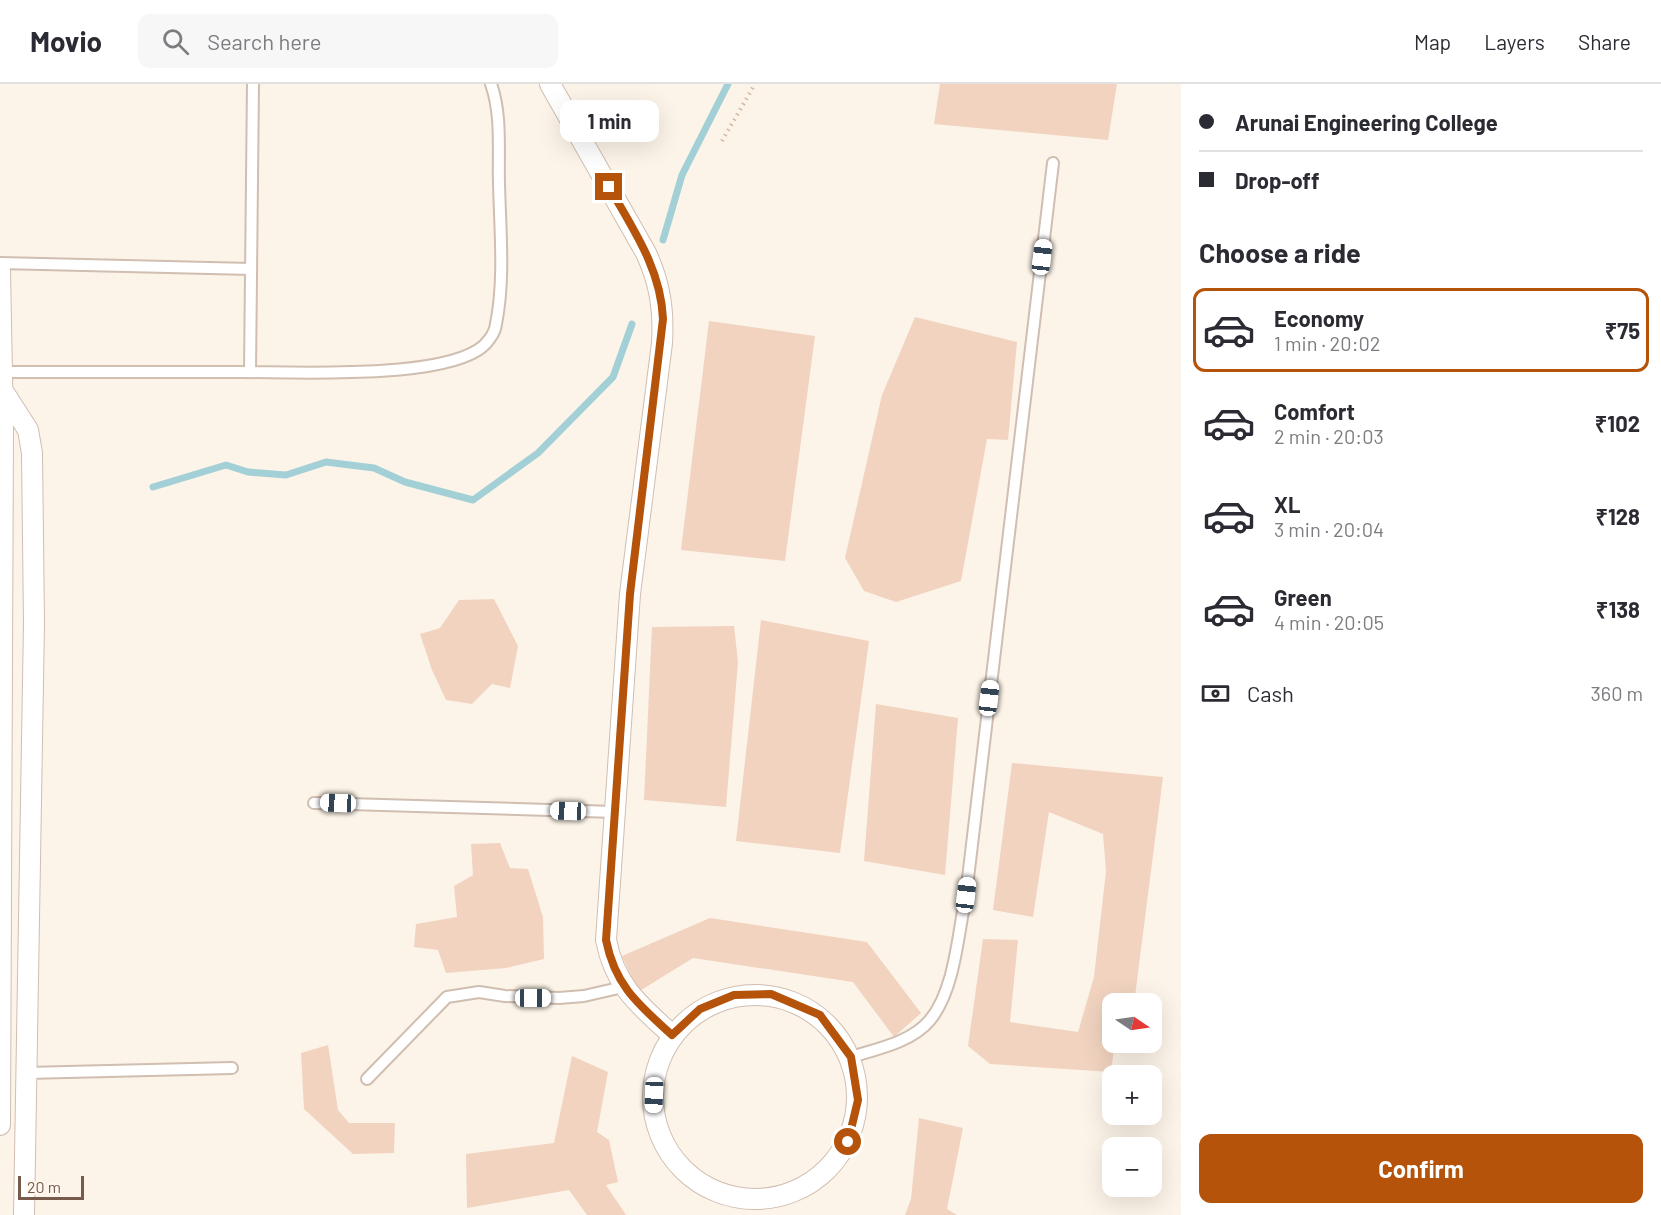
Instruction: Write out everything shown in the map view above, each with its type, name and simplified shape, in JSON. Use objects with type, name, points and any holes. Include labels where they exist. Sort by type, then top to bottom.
[{"type":"street","points":[[550,84],[646,253],[658,282],[662,302],[662,343],[630,594],[606,940],[610,962],[623,987],[672,1035]]},
{"type":"street","points":[[0,270],[3,382],[0,1125]]},
{"type":"street","points":[[3,382],[28,430],[32,453],[34,623],[24,1215]]},
{"type":"street","points":[[771,994],[820,1015],[851,1057],[858,1100],[848,1142],[821,1177],[783,1197],[738,1207],[700,1184],[670,1155],[654,1116],[655,1073],[672,1035],[700,1009],[734,995],[771,994]]},
{"type":"lane","points":[[250,372],[253,84]]},
{"type":"lane","points":[[3,382],[250,372],[336,372],[421,366],[460,358],[480,349],[491,337],[496,326],[501,273],[498,128],[495,94],[491,84]]},
{"type":"lane","points":[[851,1057],[909,1036],[930,1021],[950,981],[966,895],[1053,163]]},
{"type":"lane","points":[[0,263],[251,269]]},
{"type":"lane","points":[[314,802],[615,812]]},
{"type":"lane","points":[[367,1079],[447,997],[479,992],[505,996],[559,998],[584,996],[623,987]]},
{"type":"lane","points":[[26,1073],[232,1068]]},
{"type":"path","points":[[722,141],[755,84]]},
{"type":"building","points":[[940,84],[1117,84],[1108,140],[934,124]]},
{"type":"building","points":[[915,317],[1017,342],[1008,440],[987,439],[961,581],[896,602],[864,591],[845,558],[882,395]]},
{"type":"building","points":[[709,321],[815,336],[785,561],[681,550]]},
{"type":"building","points":[[494,599],[518,646],[510,688],[492,684],[472,704],[446,700],[432,670],[420,634],[440,628],[459,600]]},
{"type":"building","points":[[761,620],[869,641],[840,853],[736,841]]},
{"type":"building","points":[[734,626],[738,662],[726,807],[644,800],[652,627]]},
{"type":"building","points":[[876,704],[958,718],[945,875],[864,861]]},
{"type":"building","points":[[1012,763],[1163,777],[1135,993],[1102,993],[1102,1053],[1114,1053],[1112,1065],[1102,1065],[1102,1071],[990,1064],[968,1046],[983,939],[1018,940],[1010,1022],[1078,1032],[1094,977],[1106,871],[1103,834],[1049,812],[1033,917],[993,910]]},
{"type":"building","points":[[500,843],[510,868],[528,869],[543,917],[544,959],[506,968],[446,973],[438,950],[414,947],[416,924],[457,917],[454,886],[473,875],[471,844]]},
{"type":"building","points":[[710,918],[867,942],[921,1013],[894,1037],[853,982],[693,958],[638,992],[622,956]]},
{"type":"building","points":[[328,1045],[338,1110],[349,1123],[395,1123],[394,1153],[353,1154],[304,1109],[301,1053]]},
{"type":"building","points":[[572,1056],[608,1072],[597,1132],[609,1140],[618,1182],[606,1185],[626,1215],[587,1215],[569,1190],[467,1208],[466,1154],[554,1143]]},
{"type":"building","points":[[919,1118],[963,1128],[947,1209],[957,1215],[905,1215],[911,1199]]},
{"type":"waterway","points":[[663,240],[682,175],[728,84]]},
{"type":"waterway","points":[[153,487],[226,465],[248,472],[286,475],[326,462],[374,468],[405,482],[473,500],[538,453],[613,377],[632,324]]},
{"type":"route","points":[[609,187],[651,264],[658,282],[663,319],[662,343],[630,594],[606,940],[610,962],[623,987],[672,1035],[700,1009],[734,995],[771,994],[820,1015],[851,1057],[858,1100],[848,1142]]}]
